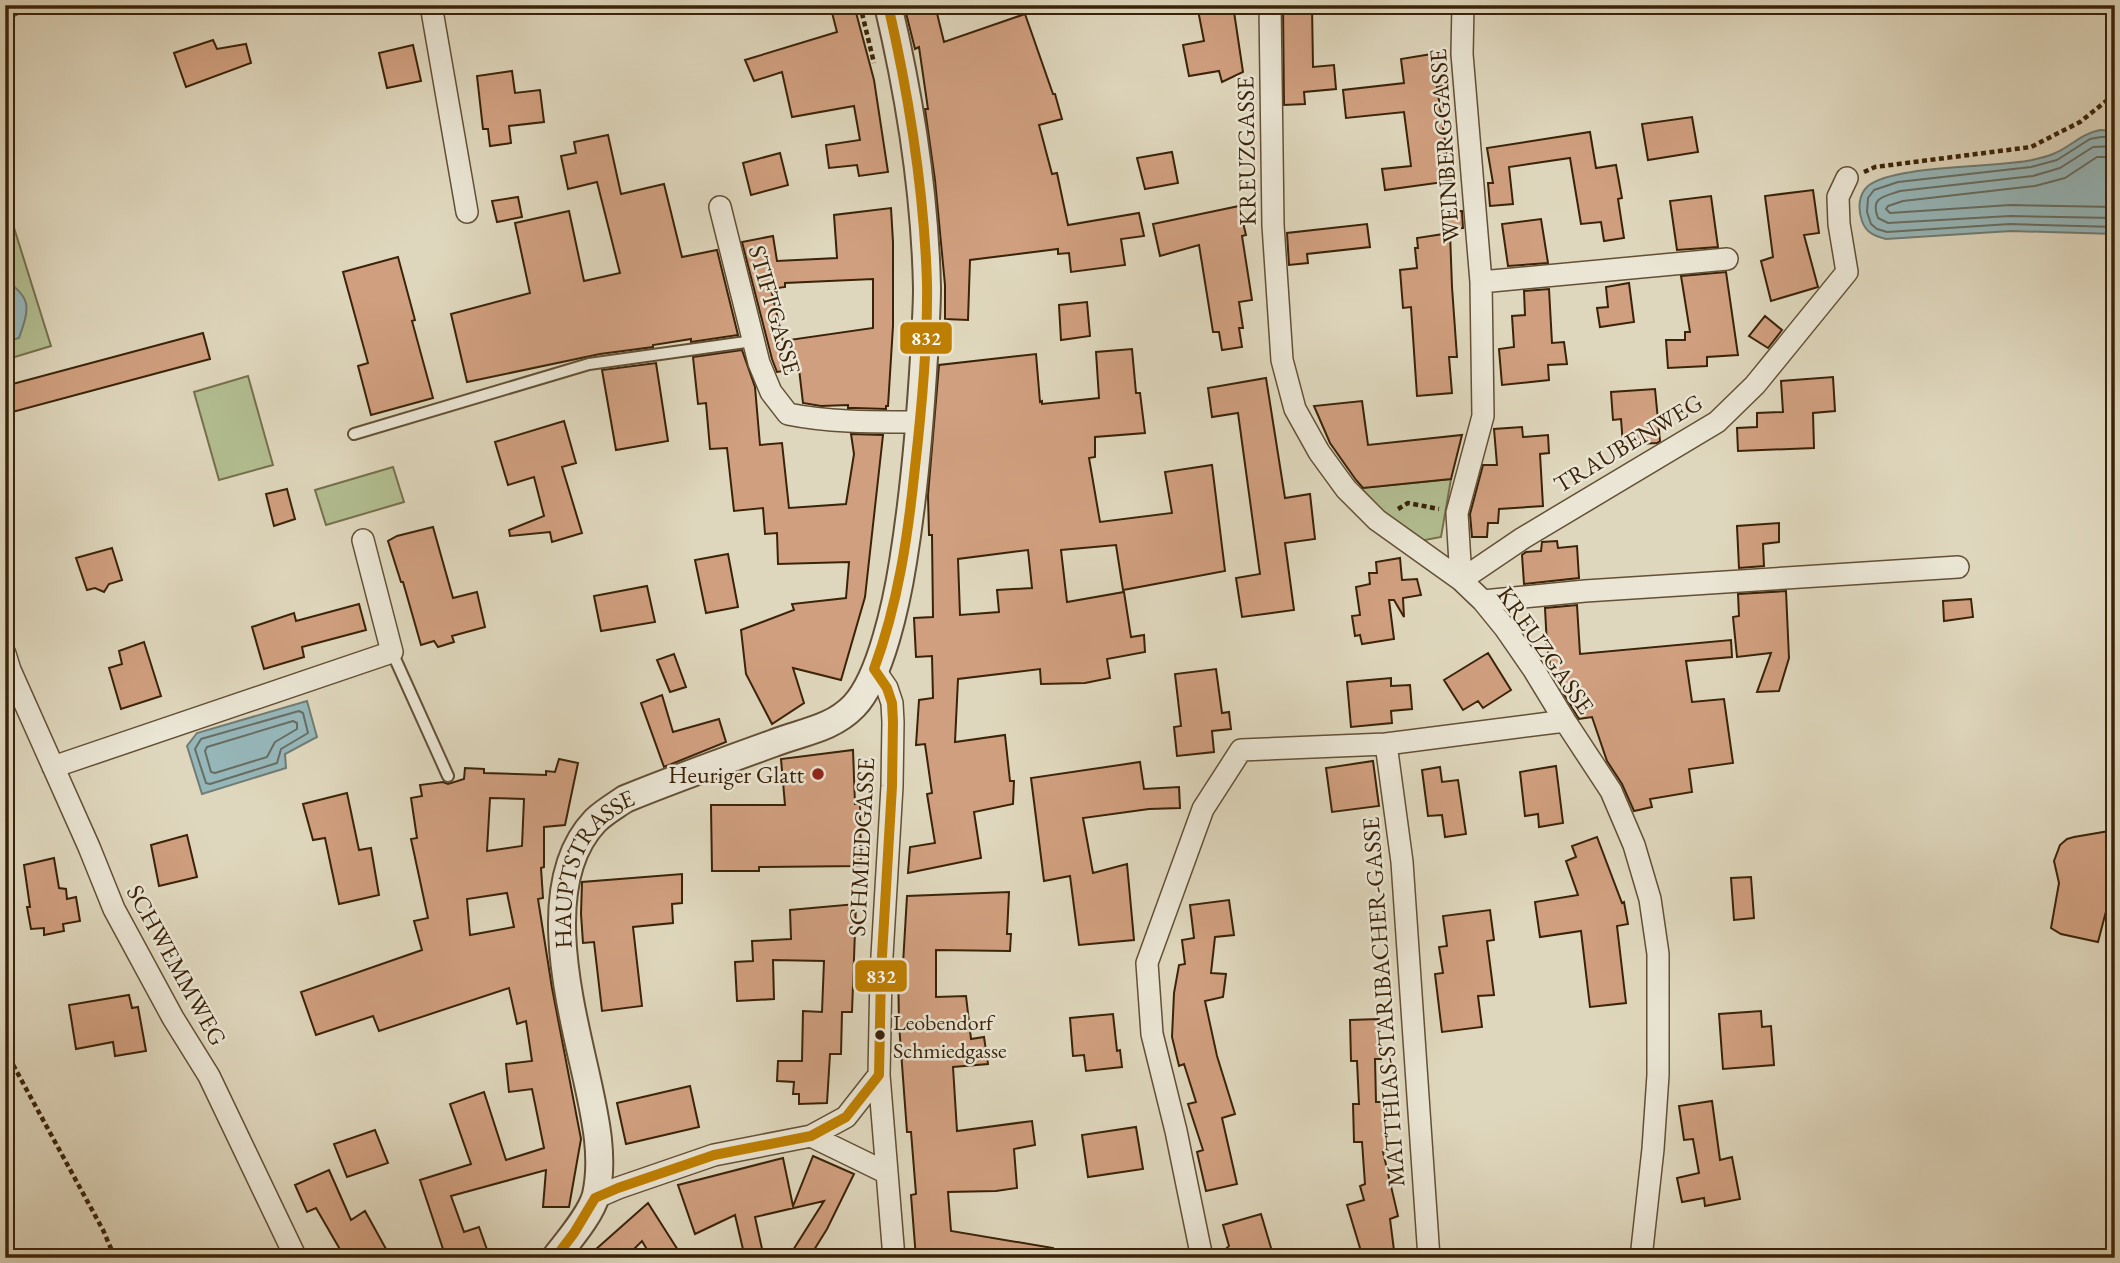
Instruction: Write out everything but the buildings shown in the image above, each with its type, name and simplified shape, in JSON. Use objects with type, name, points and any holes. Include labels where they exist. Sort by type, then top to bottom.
[{"type":"street","points":[[5,7],[12,5]]},
{"type":"street","points":[[430,5],[467,212]]},
{"type":"street","name":"HAUPTSTRASSE","points":[[555,1258],[595,1198],[599,1149],[567,984],[562,942],[562,912],[566,886],[572,861],[581,842],[594,823],[625,799],[780,740],[829,726],[856,704],[887,635],[899,588],[907,536],[920,422],[927,289],[922,216],[908,97],[888,5]]},
{"type":"street","name":"KREUZGASSE","points":[[1270,5],[1273,225],[1282,360],[1295,409],[1319,452],[1346,489],[1377,520],[1461,580],[1483,601],[1534,670],[1611,792],[1634,845],[1650,899],[1658,954],[1658,1076],[1641,1258]]},
{"type":"street","name":"WEINBERGGASSE","points":[[1461,580],[1457,513],[1483,416],[1481,282],[1462,54],[1463,5]]},
{"type":"street","name":"TRAUBENWEG","points":[[1461,580],[1523,538],[1717,422],[1755,385],[1847,272],[1839,224],[1838,197],[1847,178]]},
{"type":"street","name":"STIFTGASSE","points":[[720,207],[753,341],[771,392],[788,414],[828,421],[920,422]]},
{"type":"street","points":[[1481,282],[1727,259]]},
{"type":"street","points":[[53,768],[392,652],[363,540]]},
{"type":"street","points":[[1483,601],[1585,590],[1958,567]]},
{"type":"street","name":"SCHWEMMWEG","points":[[5,654],[124,930],[209,1076],[296,1258]]},
{"type":"street","name":"SCHMIEDGASSE","points":[[874,669],[887,688],[892,703],[893,722],[881,972],[880,1074],[894,1258]]},
{"type":"street","points":[[1202,1258],[1152,1034],[1147,963],[1203,809],[1241,750],[1386,744],[1565,721]]},
{"type":"street","name":"MATTHIAS-STARIBACHER-GASSE","points":[[1386,744],[1402,862],[1429,1258]]},
{"type":"street","points":[[595,1198],[714,1155],[811,1136],[846,1117],[880,1074]]},
{"type":"street","points":[[811,1136],[887,1173]]},
{"type":"lane","points":[[354,434],[589,364],[753,341]]},
{"type":"lane","points":[[392,652],[448,776]]},
{"type":"path","points":[[860,5],[875,70]]},
{"type":"path","points":[[1847,178],[1875,167],[2031,147],[2080,122],[2115,94]]},
{"type":"path","points":[[1377,520],[1408,503],[1457,513]]},
{"type":"path","points":[[5,1050],[103,1230],[115,1258]]},
{"type":"green space","points":[[5,199],[51,346],[5,360]]},
{"type":"green space","points":[[248,376],[273,465],[219,480],[194,392]]},
{"type":"green space","points":[[393,467],[404,502],[326,525],[315,490]]},
{"type":"green space","points":[[1451,479],[1441,537],[1420,541],[1401,531],[1361,488]]},
{"type":"water","points":[[2100,130],[2115,131],[2115,234],[2011,231],[1886,239],[1871,233],[1862,221],[1862,194],[1868,186],[1880,179],[1921,171],[2032,160],[2051,155],[2087,134]]},
{"type":"water","points":[[5,280],[14,286],[24,299],[26,312],[19,338],[5,342]]},
{"type":"water","points":[[307,701],[317,737],[285,754],[286,768],[202,794],[187,746],[197,733]]},
{"type":"transit line","name":"832","points":[[874,669],[896,595],[909,519],[922,398],[927,306],[919,178],[903,74],[888,5]]},
{"type":"transit line","name":"832","points":[[595,1198],[714,1155],[811,1136],[846,1117],[879,1075],[893,722],[892,703],[887,688],[874,669]]},
{"type":"transit line","name":"832","points":[[555,1258],[595,1198]]},
{"type":"place","name":"Heuriger Glatt","points":[[818,774]]},
{"type":"place","name":"Leobendorf Schmiedgasse","points":[[880,1035]]}]
